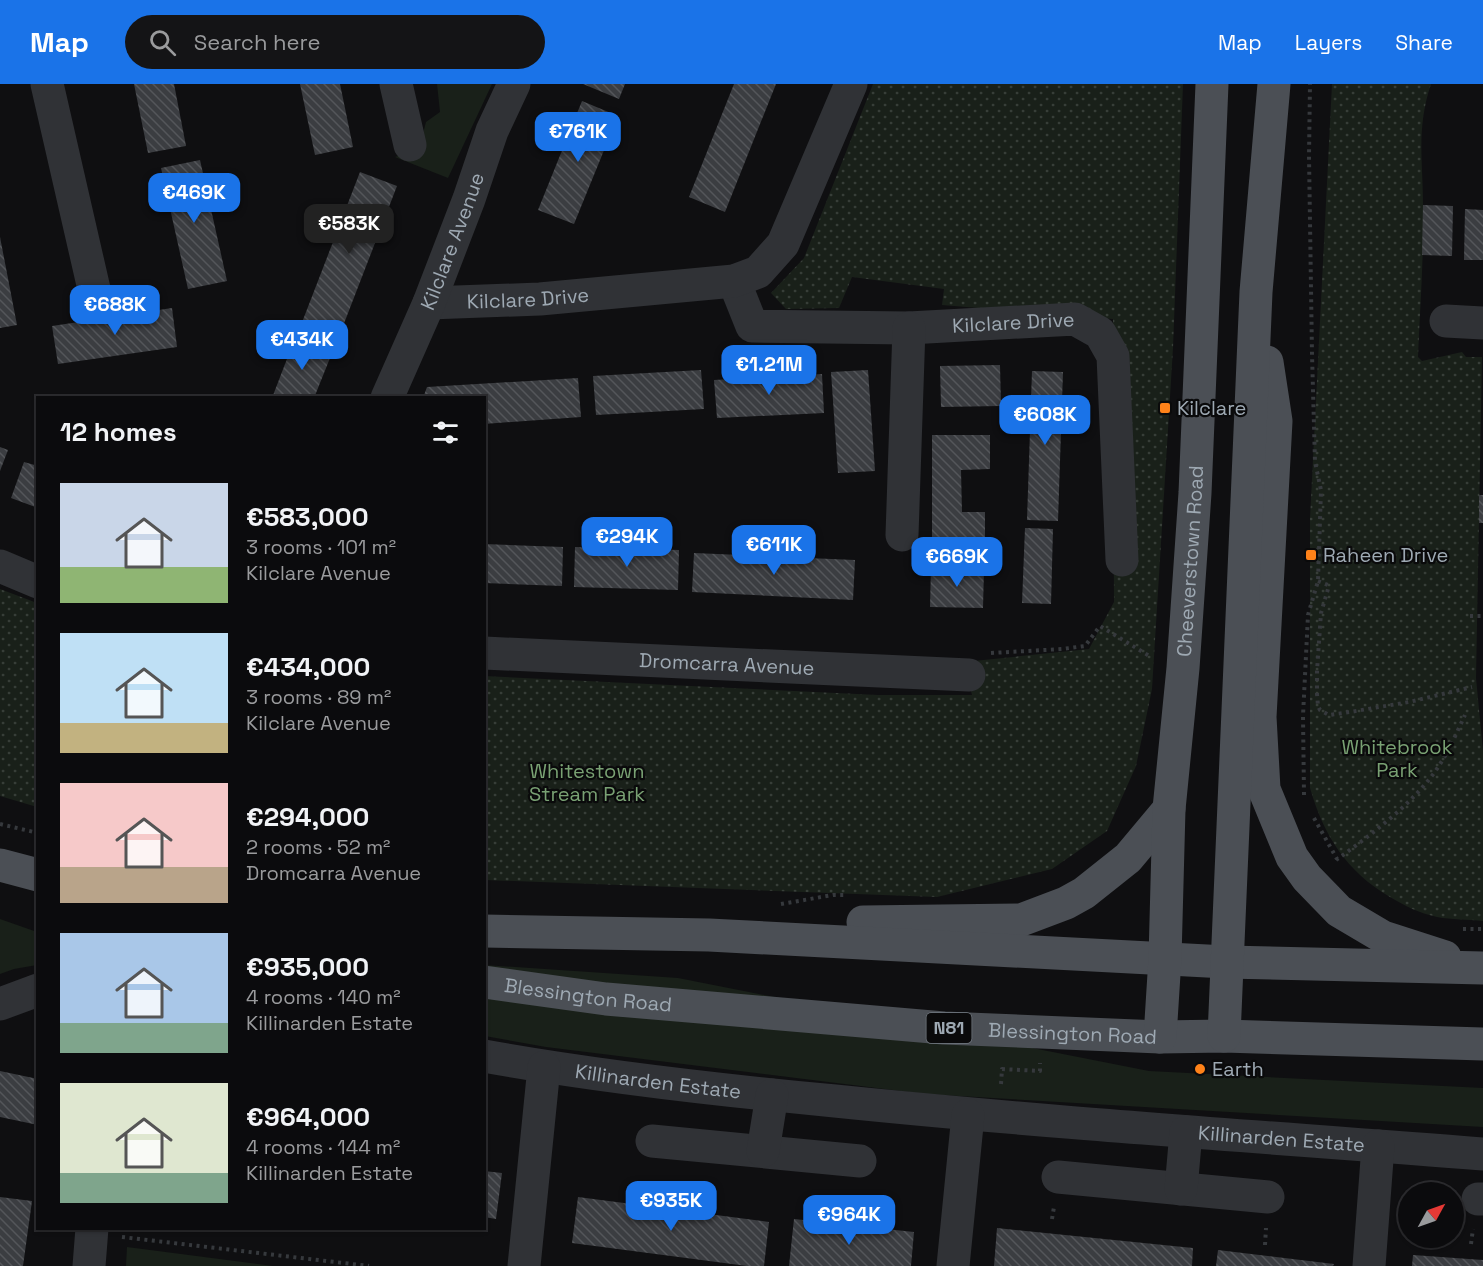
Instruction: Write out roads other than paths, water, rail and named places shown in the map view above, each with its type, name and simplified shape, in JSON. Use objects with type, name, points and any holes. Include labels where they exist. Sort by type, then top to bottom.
[{"type":"main road","name":"Cheeverstown Road","points":[[1160,1037],[1165,958],[1169,808],[1183,668],[1195,493],[1212,84]]},
{"type":"main road","points":[[1224,1036],[1256,292],[1274,84]]},
{"type":"main road","points":[[1256,292],[1276,421],[1260,717],[1264,789],[1292,857],[1307,878],[1340,911],[1383,937],[1482,968]]},
{"type":"main road","points":[[709,935],[838,922],[1021,920],[1066,903],[1084,893],[1128,858],[1169,808]]},
{"type":"main road","points":[[0,865],[36,874]]},
{"type":"main road","points":[[486,931],[709,935],[1226,962],[1482,968]]},
{"type":"main road","name":"Blessington Road","points":[[486,982],[606,999],[944,1028],[1160,1037],[1224,1036],[1483,1044]]},
{"type":"street","points":[[47,84],[94,289]]},
{"type":"street","points":[[396,84],[410,145]]},
{"type":"street","name":"Kilclare Avenue","points":[[388,396],[429,303],[492,131],[514,84]]},
{"type":"street","name":"Kilclare Drive","points":[[429,303],[540,299],[734,281],[758,272],[783,244],[851,84]]},
{"type":"street","name":"Kilclare Drive","points":[[734,281],[752,326],[909,328],[1075,319],[1100,333],[1113,356],[1122,560]]},
{"type":"street","points":[[1446,321],[1483,323]]},
{"type":"street","points":[[902,535],[909,328]]},
{"type":"street","points":[[0,566],[36,581]]},
{"type":"street","name":"Dromcarra Avenue","points":[[486,653],[978,664]]},
{"type":"street","points":[[0,1004],[36,991]]},
{"type":"street","name":"Killinarden Estate","points":[[486,1056],[544,1067],[772,1095],[983,1117],[1483,1154]]},
{"type":"street","points":[[524,1266],[544,1067]]},
{"type":"street","points":[[763,1151],[772,1095]]},
{"type":"street","points":[[953,1266],[983,1117]]},
{"type":"street","name":"Killinarden Estate","points":[[1181,1189],[1186,1132]]},
{"type":"street","points":[[652,1141],[860,1161]]},
{"type":"street","name":"Killinarden Estate","points":[[1369,1266],[1378,1146]]},
{"type":"street","points":[[1058,1177],[1268,1197]]},
{"type":"street","points":[[89,1266],[104,1232]]},
{"type":"place","name":"Kilclare","points":[[1165,408]]},
{"type":"place","name":"Raheen Drive","points":[[1311,555]]},
{"type":"place","name":"Earth","points":[[1200,1069]]},
{"type":"park label","name":"Whitebrook Park","points":[[1397,758]]},
{"type":"park label","name":"Whitestown Stream Park","points":[[587,782]]}]
